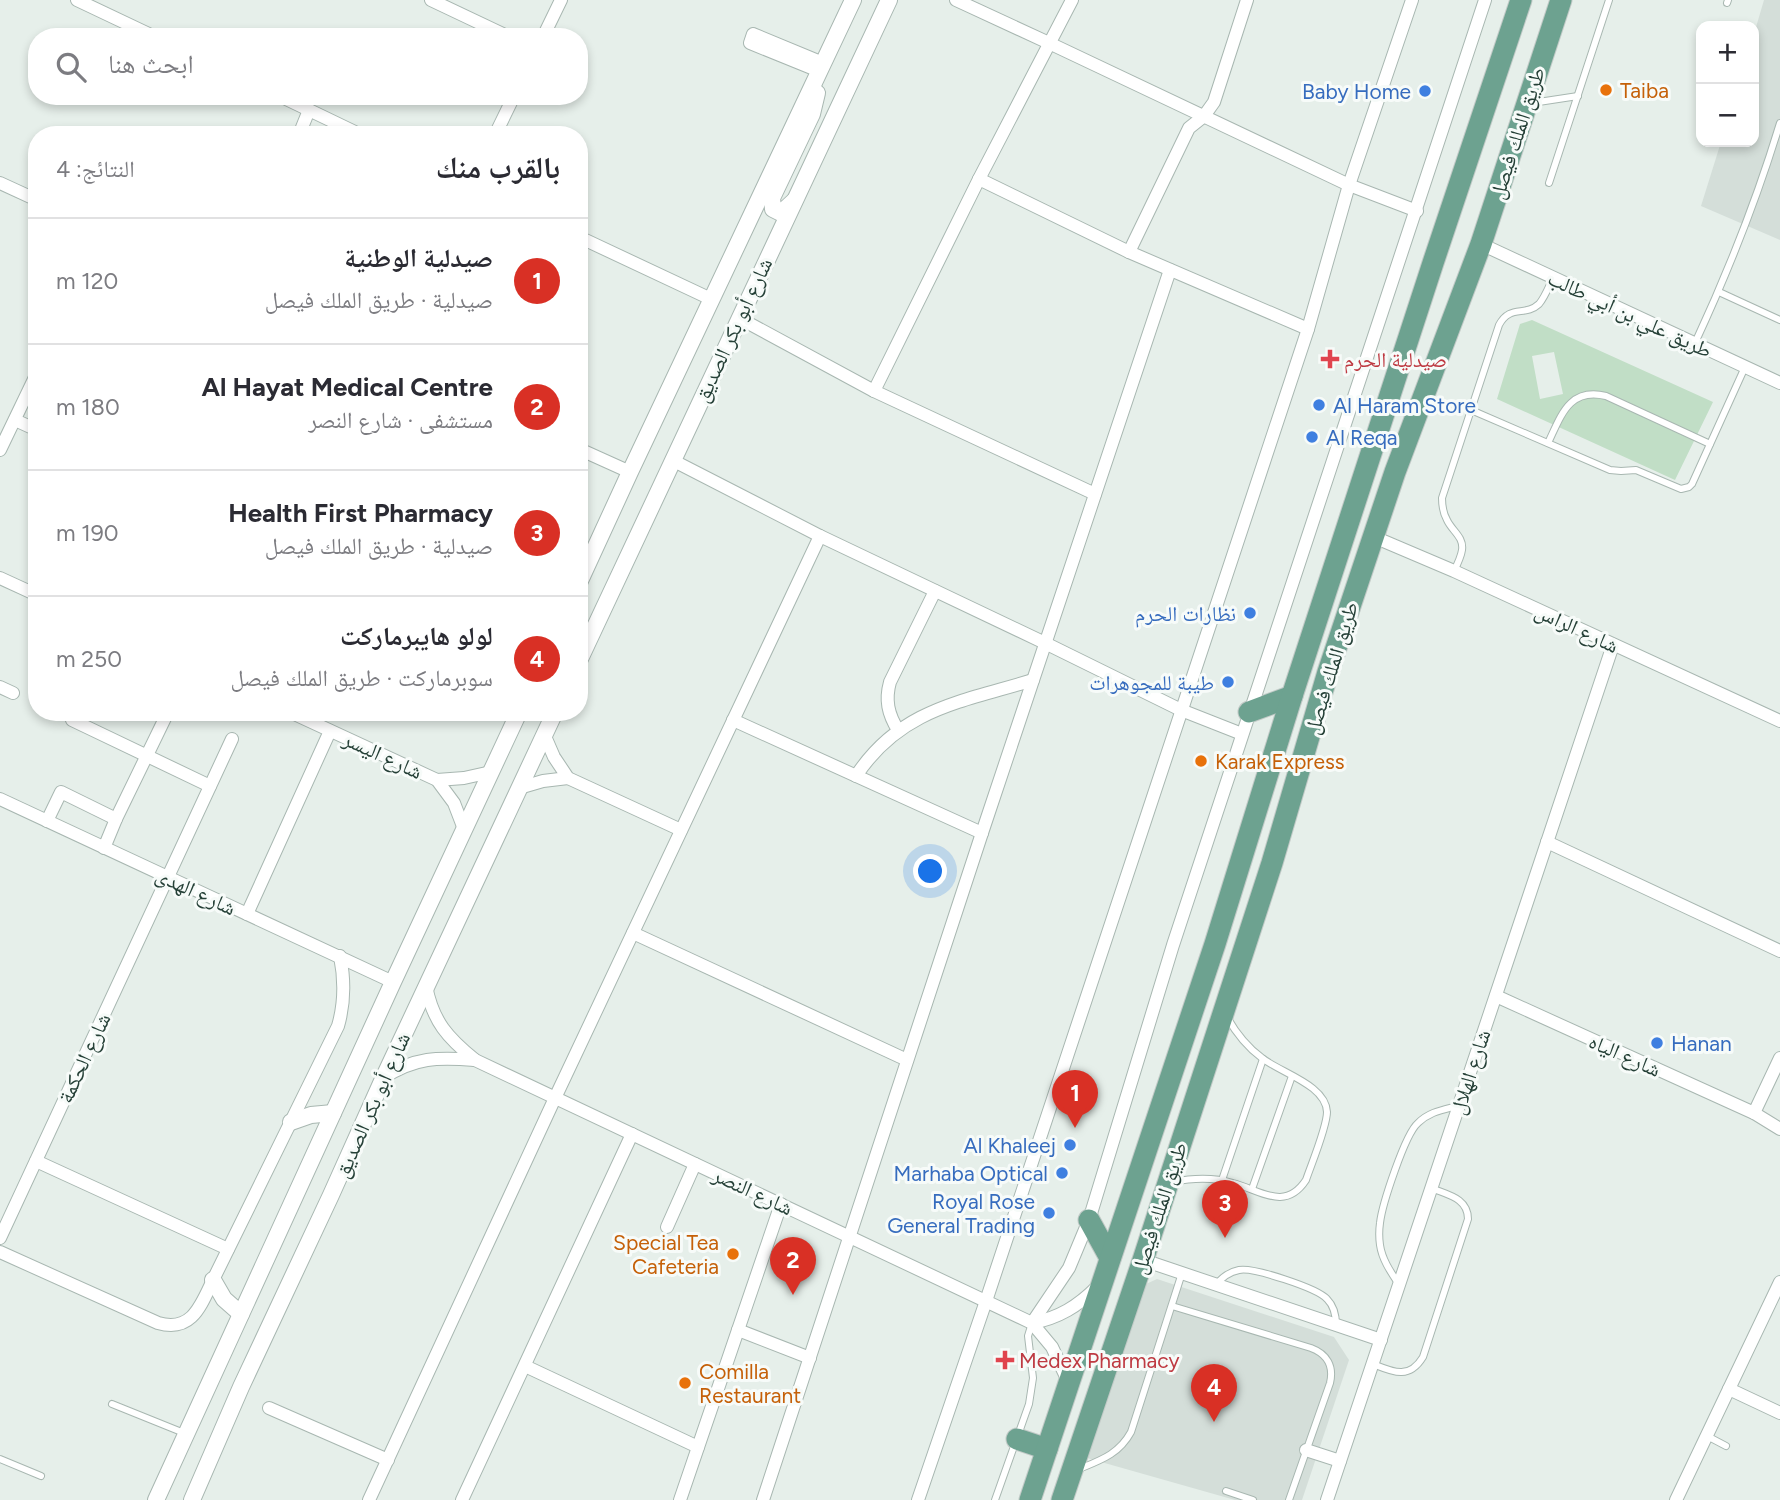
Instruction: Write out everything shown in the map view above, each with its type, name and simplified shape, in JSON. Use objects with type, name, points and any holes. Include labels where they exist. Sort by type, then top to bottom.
[{"type":"main road","name":"طريق الملك فيصل","points":[[1030,1500],[1215,944],[1292,696],[1521,0]]},
{"type":"main road","name":"طريق الملك فيصل","points":[[1062,1500],[1272,863],[1328,672],[1395,472],[1481,244],[1561,0]]},
{"type":"main road","points":[[1374,537],[1363,531],[1361,520],[1416,348],[1433,263]]},
{"type":"main road","points":[[1250,712],[1292,696]]},
{"type":"main road","points":[[1089,1220],[1110,1258]]},
{"type":"main road","points":[[1017,1439],[1047,1449]]},
{"type":"street","points":[[77,0],[136,28]]},
{"type":"street","points":[[431,0],[490,28]]},
{"type":"street","points":[[547,28],[561,0]]},
{"type":"street","name":"شارع أبو بكر الصديق","points":[[588,642],[889,0]]},
{"type":"street","points":[[956,0],[1349,185],[1417,211]]},
{"type":"street","points":[[874,391],[1072,0]]},
{"type":"street","points":[[1129,252],[1189,128],[1204,116],[1214,102],[1247,0]]},
{"type":"street","points":[[918,1500],[1308,329],[1349,185],[1412,0]]},
{"type":"street","points":[[1032,1323],[1069,1268],[1089,1220],[1173,945],[1485,0]]},
{"type":"street","name":"شارع أبو بكر الصديق","points":[[588,563],[850,3]]},
{"type":"street","points":[[753,34],[823,64],[750,43],[753,34]]},
{"type":"street","points":[[794,201],[781,213],[773,209],[772,198],[812,114],[823,64]]},
{"type":"street","points":[[299,105],[342,126]]},
{"type":"street","points":[[499,126],[510,105]]},
{"type":"street","points":[[303,126],[309,110]]},
{"type":"street","points":[[979,180],[1129,252],[1308,329]]},
{"type":"street","points":[[0,183],[28,196]]},
{"type":"street","points":[[588,241],[711,299]]},
{"type":"street","name":"طريق علي بن أبي طالب","points":[[1481,244],[1780,383]]},
{"type":"street","points":[[763,1500],[1170,270]]},
{"type":"street","points":[[739,318],[874,391],[1095,494]]},
{"type":"street","points":[[0,450],[28,392]]},
{"type":"street","points":[[15,420],[28,426]]},
{"type":"street","points":[[588,453],[629,472]]},
{"type":"street","points":[[673,460],[820,536],[1181,710],[1242,734]]},
{"type":"street","points":[[369,1500],[820,536]]},
{"type":"street","name":"شارع الراس","points":[[1374,537],[1780,721]]},
{"type":"street","points":[[0,578],[28,591]]},
{"type":"street","points":[[898,730],[892,720],[887,699],[890,682],[935,591]]},
{"type":"street","name":"شارع الهلال","points":[[1327,1500],[1613,645]]},
{"type":"street","points":[[856,776],[874,751],[898,730],[919,717],[1033,680]]},
{"type":"street","points":[[0,687],[13,693]]},
{"type":"street","points":[[733,720],[982,833]]},
{"type":"street","points":[[74,721],[211,786]]},
{"type":"street","points":[[104,848],[164,721]]},
{"type":"street","name":"شارع اليسر","points":[[309,721],[437,780],[491,772]]},
{"type":"street","name":"شارع أبو بكر الصديق","points":[[156,1500],[515,721]]},
{"type":"street","name":"شارع أبو بكر الصديق","points":[[192,1500],[383,1079],[550,721]]},
{"type":"street","points":[[247,914],[330,731]]},
{"type":"street","points":[[544,734],[554,757],[568,778]]},
{"type":"street","name":"شارع الحكمة","points":[[0,1238],[5,1213],[36,1161],[232,739]]},
{"type":"street","points":[[519,788],[568,778],[681,830]]},
{"type":"street","name":"شارع اليسر","points":[[437,780],[454,803],[464,829]]},
{"type":"street","points":[[47,821],[61,792],[116,819]]},
{"type":"street","name":"شارع الهدى","points":[[1,800],[393,982]]},
{"type":"street","points":[[1547,842],[1780,951]]},
{"type":"street","points":[[633,933],[907,1060]]},
{"type":"street","points":[[0,1252],[165,1325],[181,1324],[194,1316],[332,1039],[342,1013],[344,984],[340,956]]},
{"type":"street","name":"شارع النصر","points":[[426,986],[439,1025],[447,1036],[475,1060],[1032,1323],[1052,1347],[1068,1384]]},
{"type":"street","name":"شارع الياه","points":[[1496,996],[1754,1113],[1780,1129]]},
{"type":"street","points":[[1754,1113],[1780,1058]]},
{"type":"street","name":"شارع النصر","points":[[383,1079],[407,1064],[421,1060],[475,1060]]},
{"type":"street","points":[[291,1122],[311,1115],[333,1113]]},
{"type":"street","points":[[463,1500],[632,1134]]},
{"type":"street","points":[[36,1161],[228,1249]]},
{"type":"street","points":[[667,1227],[695,1164]]},
{"type":"street","points":[[680,1500],[781,1204]]},
{"type":"street","points":[[1143,1260],[1381,1340]]},
{"type":"street","points":[[213,1280],[224,1299],[242,1314]]},
{"type":"street","points":[[1676,1500],[1780,1282]]},
{"type":"street","points":[[1032,1323],[1066,1313],[1101,1283]]},
{"type":"street","points":[[738,1330],[810,1358]]},
{"type":"street","points":[[525,1366],[698,1447]]},
{"type":"street","points":[[1729,1390],[1780,1413]]},
{"type":"street","points":[[270,1408],[388,1460]]},
{"type":"street","points":[[1306,1450],[1340,1461]]},
{"type":"lane","points":[[1549,183],[1609,0]]},
{"type":"lane","points":[[1527,104],[1578,96]]},
{"type":"lane","points":[[1695,344],[1719,292],[1780,124]]},
{"type":"lane","points":[[1454,572],[1462,552],[1462,542],[1447,521],[1442,498],[1471,410],[1502,319],[1514,311],[1528,310],[1539,304],[1553,277]]},
{"type":"lane","points":[[1719,292],[1780,320]]},
{"type":"lane","points":[[1471,410],[1610,470],[1636,470],[1681,489],[1692,484],[1745,367]]},
{"type":"lane","points":[[1548,443],[1566,407],[1572,401],[1588,394],[1597,394],[1710,444]]},
{"type":"lane","points":[[1167,1184],[1189,1179],[1222,1180],[1266,1195],[1282,1197],[1296,1192],[1306,1180],[1326,1119],[1324,1101],[1317,1091],[1263,1059],[1241,1038],[1224,1012]]},
{"type":"lane","points":[[1222,1180],[1263,1059]]},
{"type":"lane","points":[[1252,1189],[1292,1076]]},
{"type":"lane","points":[[1399,1285],[1388,1268],[1380,1247],[1381,1213],[1405,1143],[1413,1128],[1433,1112],[1459,1106]]},
{"type":"lane","points":[[1373,1364],[1397,1373],[1410,1370],[1419,1362],[1427,1344],[1468,1214],[1461,1200],[1431,1188]]},
{"type":"lane","points":[[1216,1284],[1226,1275],[1238,1270],[1259,1271],[1321,1294],[1331,1304],[1336,1325]]},
{"type":"lane","points":[[1071,1472],[1105,1459],[1126,1441],[1182,1273]]},
{"type":"lane","points":[[1172,1306],[1311,1348],[1323,1354],[1330,1364],[1331,1377],[1289,1500]]},
{"type":"lane","points":[[995,1500],[1032,1391],[1032,1367],[1027,1336],[1032,1323]]},
{"type":"lane","points":[[112,1404],[187,1434]]},
{"type":"lane","points":[[1707,1436],[1726,1446]]},
{"type":"lane","points":[[0,1458],[41,1476]]},
{"type":"lane","points":[[1226,1491],[1254,1500]]},
{"type":"shaded area","points":[[1764,0],[1780,0],[1780,240],[1701,206],[1719,147],[1759,147],[1758,21]]},
{"type":"shaded area","points":[[1157,1279],[1334,1337],[1349,1360],[1302,1500],[1235,1500],[1087,1458],[1135,1289]]},
{"type":"green space","points":[[1532,320],[1713,402],[1675,480],[1497,399],[1520,324]],"holes":[[[1554,352],[1563,394],[1540,399],[1532,356]]]},
{"type":"place","name":"Taiba","points":[[1606,90]]},
{"type":"place","name":"Baby Home","points":[[1425,91]]},
{"type":"place","name":"صيدلية الحرم","points":[[1330,359]]},
{"type":"place","name":"Al Haram Store","points":[[1319,405]]},
{"type":"place","name":"Al Reqa","points":[[1312,437]]},
{"type":"place","name":"نظارات الحرم","points":[[1250,613]]},
{"type":"place","name":"طيبة للمجوهرات","points":[[1228,682]]},
{"type":"place","name":"Karak Express","points":[[1201,761]]},
{"type":"place","name":"Hanan","points":[[1657,1043]]},
{"type":"place","name":"صيدلية الوطنية","points":[[1075,1128]]},
{"type":"place","name":"Al Khaleej","points":[[1070,1145]]},
{"type":"place","name":"Marhaba Optical","points":[[1062,1173]]},
{"type":"place","name":"Royal Rose General Trading","points":[[1049,1213]]},
{"type":"place","name":"Health First Pharmacy","points":[[1225,1238]]},
{"type":"place","name":"Special Tea Cafeteria","points":[[733,1254]]},
{"type":"place","name":"Al Hayat Medical Centre","points":[[793,1295]]},
{"type":"place","name":"Medex Pharmacy","points":[[1005,1360]]},
{"type":"place","name":"Comilla Restaurant","points":[[685,1383]]},
{"type":"place","name":"لولو هايبرماركت","points":[[1214,1422]]}]
